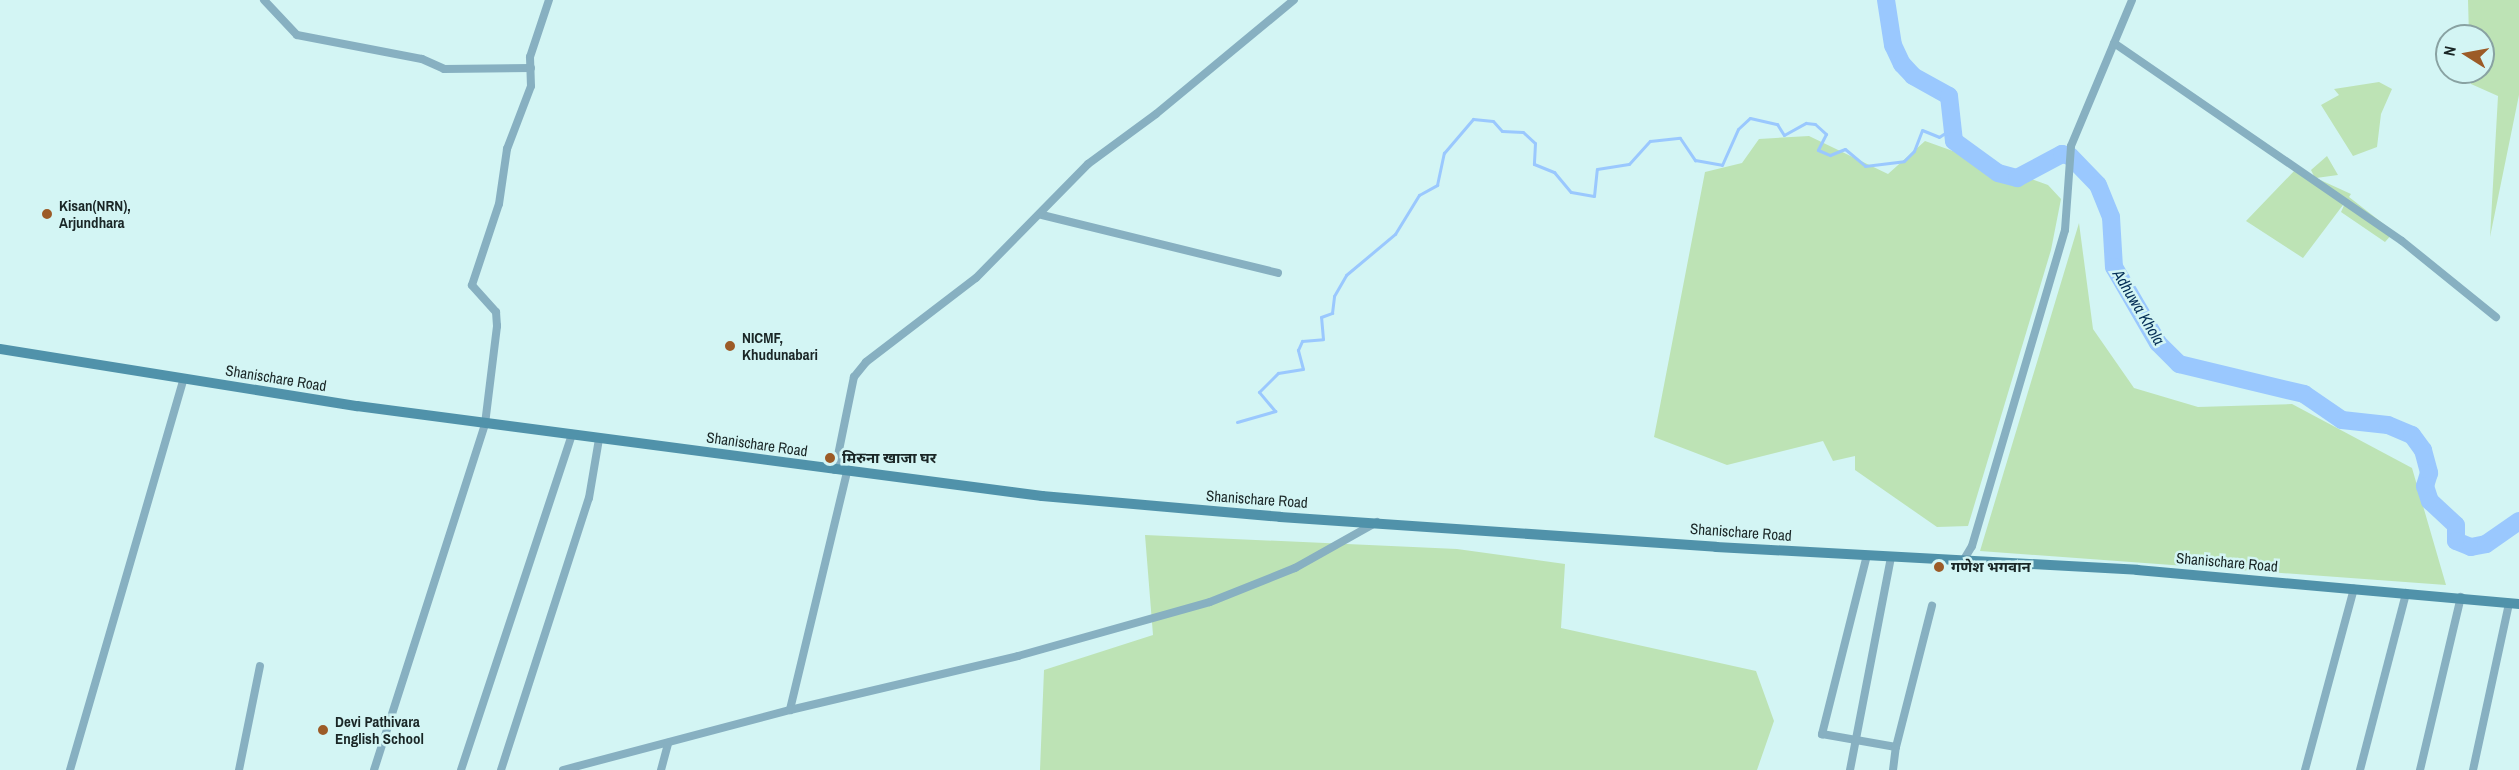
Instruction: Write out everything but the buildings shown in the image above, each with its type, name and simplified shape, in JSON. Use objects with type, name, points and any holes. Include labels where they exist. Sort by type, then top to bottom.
[{"type":"street","points":[[264,0],[297,35],[422,59],[444,69],[531,68]]},
{"type":"street","points":[[374,770],[485,423],[497,326],[496,312],[472,285],[499,204],[507,149],[531,86],[530,57],[549,0]]},
{"type":"street","points":[[835,470],[854,377],[866,363],[976,278],[1042,215],[1088,164],[1156,114],[1294,0]]},
{"type":"street","points":[[1963,561],[1978,525],[2065,230],[2071,146],[2132,0]]},
{"type":"street","points":[[2114,43],[2402,241],[2496,317]]},
{"type":"street","points":[[1042,215],[1278,273]]},
{"type":"street","name":"Shanischare Road","points":[[0,349],[485,423],[1042,496],[1890,557],[2137,570],[2461,597],[2514,604]]},
{"type":"street","points":[[70,770],[184,378]]},
{"type":"street","points":[[461,770],[572,434]]},
{"type":"street","points":[[501,770],[589,498],[599,439]]},
{"type":"street","points":[[790,710],[847,472]]},
{"type":"street","points":[[563,770],[790,710],[1018,656],[1210,602],[1311,560],[1378,521]]},
{"type":"street","points":[[1867,555],[1822,734],[1896,747]]},
{"type":"street","points":[[1850,770],[1890,557]]},
{"type":"street","points":[[2305,770],[2354,588]]},
{"type":"street","points":[[2360,770],[2406,593]]},
{"type":"street","points":[[2420,770],[2461,597]]},
{"type":"street","points":[[2473,770],[2514,604]]},
{"type":"street","points":[[1893,770],[1896,747],[1932,606]]},
{"type":"street","points":[[239,770],[260,666]]},
{"type":"street","points":[[661,770],[668,742]]},
{"type":"green space","points":[[2468,0],[2519,0],[2519,95],[2490,237],[2498,96],[2471,84],[2495,84],[2495,24],[2469,24]]},
{"type":"green space","points":[[2379,82],[2392,89],[2381,114],[2377,147],[2353,156],[2321,105],[2339,95],[2334,89]]},
{"type":"green space","points":[[1809,136],[1888,174],[1925,141],[2048,185],[2061,199],[2051,250],[1968,526],[1937,527],[1855,470],[1855,456],[1833,461],[1823,441],[1727,465],[1654,437],[1705,172],[1742,163],[1759,139]]},
{"type":"green space","points":[[2327,156],[2338,175],[2316,178],[2351,194],[2349,197],[2394,232],[2385,242],[2341,212],[2346,201],[2303,258],[2246,221],[2296,169],[2314,176],[2311,170]]},
{"type":"green space","points":[[2079,223],[2093,329],[2134,388],[2198,407],[2292,404],[2412,468],[2446,585],[1980,551]]},
{"type":"green space","points":[[1145,535],[1457,549],[1565,564],[1561,628],[1756,671],[1774,721],[1757,770],[1040,770],[1044,670],[1153,635]]},
{"type":"waterway","name":"Adhuwa Khola","points":[[1886,0],[1893,45],[1902,64],[1913,76],[1949,96],[1954,141],[1998,173],[2017,178],[2062,154],[2070,156],[2098,185],[2111,217],[2114,267],[2158,343],[2179,364],[2304,394],[2342,420],[2388,425],[2412,435],[2423,450],[2429,473],[2425,486],[2430,501],[2456,525],[2456,541],[2471,547],[2486,544],[2519,521]]},
{"type":"waterway","points":[[1237,422],[1275,411],[1259,392],[1278,373],[1303,369],[1298,350],[1302,341],[1323,339],[1321,317],[1332,313],[1334,296],[1346,275],[1395,234],[1419,195],[1437,185],[1444,153],[1473,119],[1493,121],[1502,131],[1523,132],[1535,143],[1534,164],[1554,172],[1571,192],[1594,196],[1597,169],[1629,164],[1650,141],[1680,138],[1695,160],[1722,165],[1738,129],[1750,118],[1777,124],[1784,135],[1806,123],[1815,124],[1826,134],[1818,150],[1830,155],[1845,149],[1865,166],[1904,161],[1914,151],[1922,130],[1939,137],[1951,129]]},
{"type":"place","name":"Kisan(NRN), Arjundhara","points":[[47,214]]},
{"type":"place","name":"NICMF, Khudunabari","points":[[730,346]]},
{"type":"place","name":"मिरुना खाजा घर","points":[[830,458]]},
{"type":"place","name":"गणेश भगवान","points":[[1939,567]]},
{"type":"place","name":"Devi Pathivara English School","points":[[323,730]]}]
